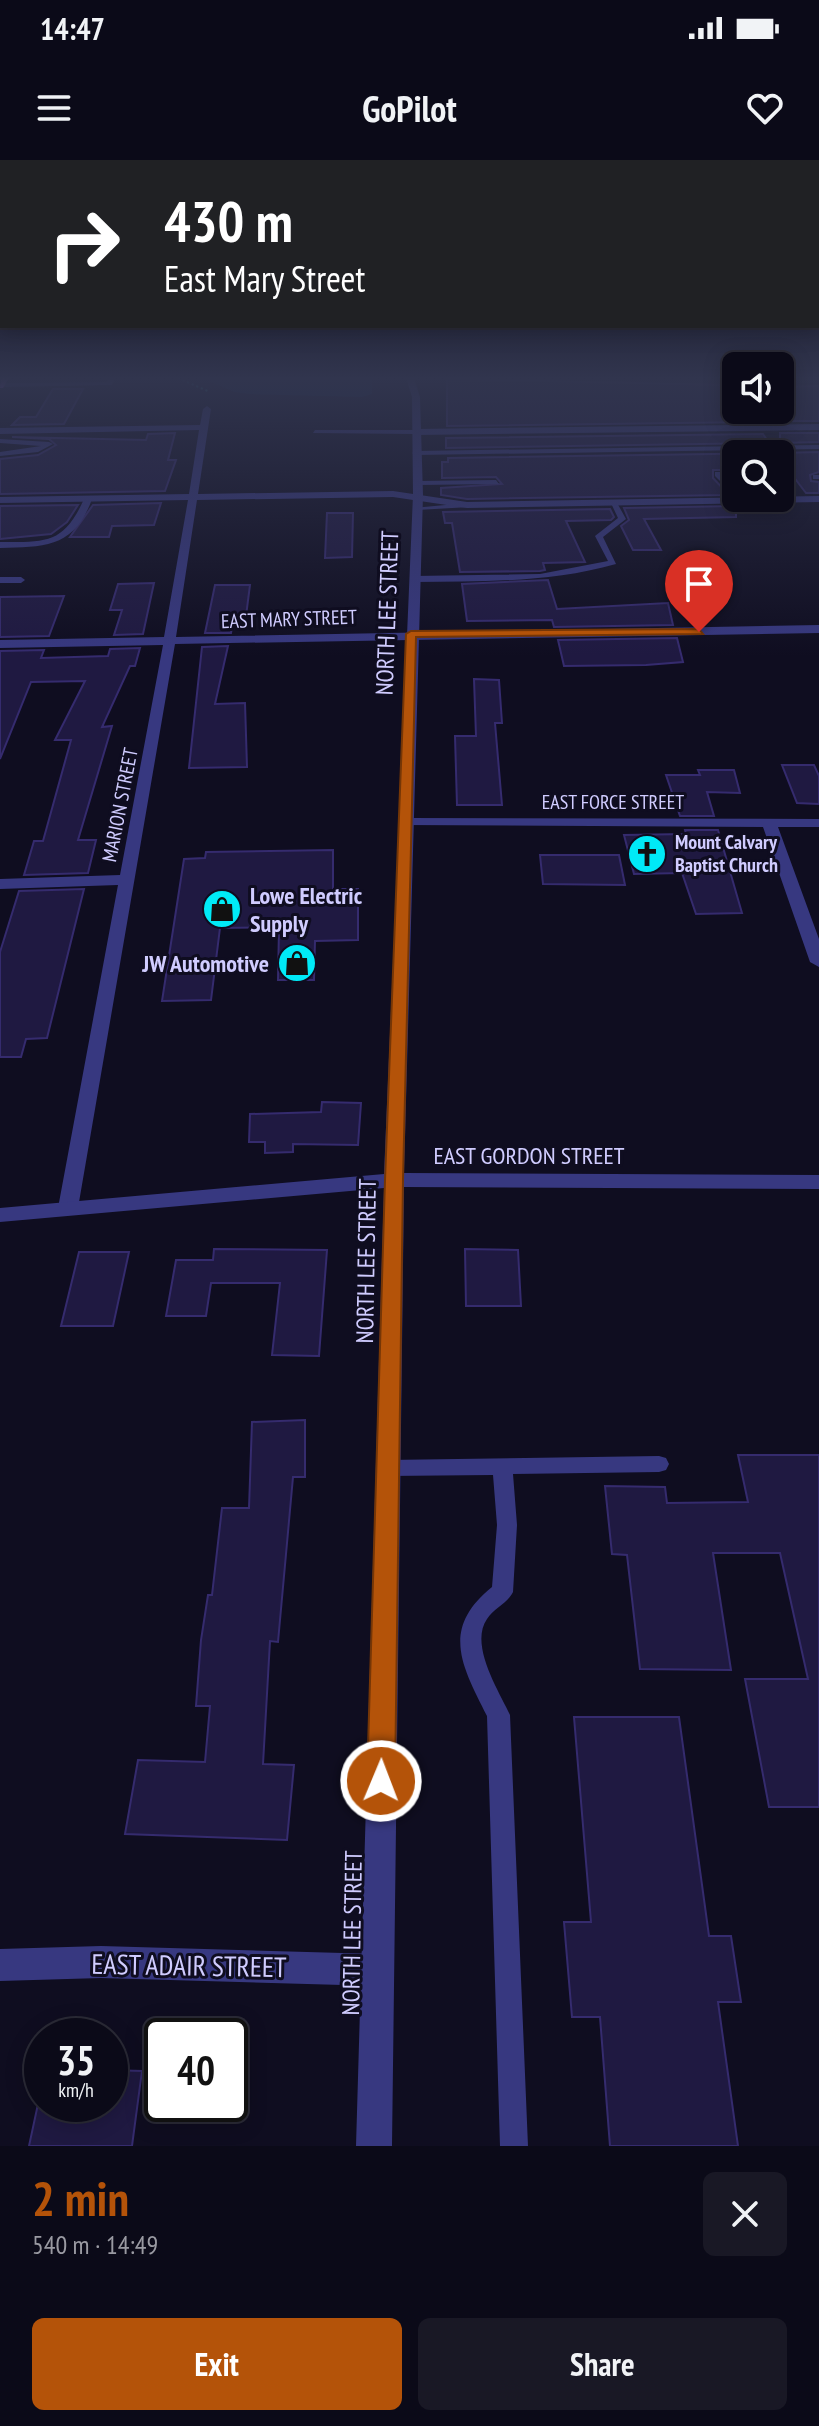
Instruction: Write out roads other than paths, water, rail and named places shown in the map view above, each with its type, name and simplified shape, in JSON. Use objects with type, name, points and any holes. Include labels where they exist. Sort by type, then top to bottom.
[{"type":"street","name":"MARION STREET","points":[[68,1208],[170,640],[196,471]]},
{"type":"street","name":"NORTH LEE STREET","points":[[374,2146],[394,1180],[417,471]]},
{"type":"street","points":[[0,500],[417,495],[467,505],[722,499]]},
{"type":"street","points":[[794,499],[819,499]]},
{"type":"street","name":"EAST MARY STREET","points":[[0,644],[411,634],[819,629]]},
{"type":"street","name":"EAST FORCE STREET","points":[[406,822],[819,823]]},
{"type":"street","points":[[769,823],[819,962]]},
{"type":"street","points":[[0,884],[126,880]]},
{"type":"street","name":"EAST GORDON STREET","points":[[0,1215],[394,1180],[819,1182]]},
{"type":"street","name":"EAST ADAIR STREET","points":[[0,1965],[101,1962],[378,1970]]},
{"type":"lane","points":[[718,474],[722,479]]},
{"type":"lane","points":[[417,495],[496,482]]},
{"type":"lane","points":[[0,545],[51,544],[82,522],[88,499]]},
{"type":"lane","points":[[414,579],[557,576],[581,573],[613,562],[599,536],[622,519],[613,503]]},
{"type":"lane","points":[[0,580],[21,580]]},
{"type":"lane","points":[[387,1468],[659,1464]]},
{"type":"lane","points":[[502,1466],[507,1525],[502,1592],[475,1617],[470,1641],[475,1667],[498,1715],[514,2146]]},
{"type":"place","name":"Mount Calvary Baptist Church","points":[[647,854]]},
{"type":"place","name":"Lowe Electric Supply","points":[[222,909]]},
{"type":"place","name":"JW Automotive","points":[[297,963]]}]
